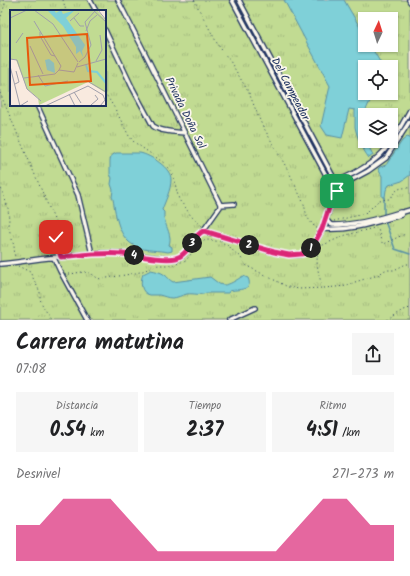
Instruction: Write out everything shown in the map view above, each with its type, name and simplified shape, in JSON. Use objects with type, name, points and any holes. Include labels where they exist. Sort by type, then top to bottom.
[{"type":"street","points":[[90,0],[95,10]]},
{"type":"street","name":"Privada Doña Sol","points":[[118,0],[220,206]]},
{"type":"street","points":[[233,1],[239,0]]},
{"type":"street","name":"Del Campeador","points":[[239,0],[337,180],[342,183],[342,185]]},
{"type":"street","name":"Del Campeador","points":[[233,1],[332,188],[335,190]]},
{"type":"street","points":[[106,32],[153,126],[162,130],[185,133]]},
{"type":"street","points":[[264,60],[270,57]]},
{"type":"street","points":[[37,106],[78,195],[92,254]]},
{"type":"street","points":[[331,186],[331,183],[364,167],[382,153],[390,143],[410,110]]},
{"type":"street","points":[[295,118],[301,115]]},
{"type":"street","points":[[204,230],[206,232],[274,252],[295,255],[305,253],[315,242],[335,190],[341,189],[342,185],[386,158],[410,121]]},
{"type":"street","points":[[0,264],[107,253],[167,259],[178,258],[184,254],[204,230],[220,206],[234,204]]},
{"type":"street","points":[[322,227],[331,229],[367,225],[390,216],[401,215],[403,212],[410,210]]},
{"type":"street","points":[[325,218],[333,225],[353,224],[382,219]]},
{"type":"street","points":[[54,258],[87,320]]},
{"type":"street","points":[[229,320],[255,308]]},
{"type":"path","points":[[0,20],[5,4],[3,0]]},
{"type":"path","points":[[63,0],[66,10]]},
{"type":"path","points":[[194,0],[218,45],[230,61],[249,93],[261,123],[289,172],[304,204],[307,217],[316,228],[322,227]]},
{"type":"path","points":[[0,93],[56,224],[56,242],[61,257]]},
{"type":"path","points":[[106,96],[134,142],[164,163],[171,170],[179,200],[204,230]]},
{"type":"path","points":[[0,185],[8,208],[8,225],[14,246],[16,263],[20,267],[30,272],[40,292],[40,300],[51,320]]},
{"type":"path","points":[[328,222],[367,212],[379,200],[387,200],[391,197],[396,190],[410,188]]},
{"type":"path","points":[[323,288],[318,273],[317,257],[320,246],[346,235],[376,228],[378,229],[382,243],[384,244],[405,234]]},
{"type":"path","points":[[219,236],[223,242],[240,256],[245,265],[288,287],[303,289],[347,286],[378,275],[385,270],[394,270],[406,264],[410,264]]},
{"type":"path","points":[[60,271],[68,275],[89,272],[98,279],[131,274],[158,265],[172,266],[178,264],[188,258],[203,241],[208,240],[223,242]]},
{"type":"path","points":[[387,320],[410,308]]},
{"type":"green space","points":[[0,0],[410,0],[410,320],[0,320]]},
{"type":"water","points":[[284,0],[344,0],[358,24],[358,52],[374,52],[379,60],[358,60],[358,100],[371,100],[367,108],[358,108],[358,139],[355,127],[355,110],[349,109],[342,138],[327,135],[321,126],[330,86]]},
{"type":"water","points":[[407,137],[410,138],[410,175],[402,181],[389,185],[386,190],[385,197],[382,197],[382,176],[378,169],[386,165],[402,141]]},
{"type":"water","points":[[363,148],[370,148],[373,155],[369,158]]},
{"type":"water","points":[[116,153],[144,154],[160,163],[168,171],[171,184],[162,210],[164,212],[164,219],[170,240],[169,245],[172,247],[172,251],[149,250],[137,247],[126,239],[122,233],[117,220],[112,197],[112,178],[110,174],[111,156]]},
{"type":"water","points":[[151,270],[163,274],[173,282],[210,277],[221,285],[224,285],[243,276],[248,278],[249,285],[244,289],[229,291],[229,293],[187,294],[176,298],[150,295],[144,292],[141,283],[143,274]]},
{"type":"waterway","points":[[384,197],[384,217]]},
{"type":"waterway","points":[[385,221],[395,249],[410,254]]},
{"type":"route","points":[[56,237],[56,242],[61,257],[107,253],[167,259],[178,258],[184,254],[200,233],[204,231],[274,252],[295,255],[305,253],[315,242],[322,229],[335,190],[337,191]]}]
